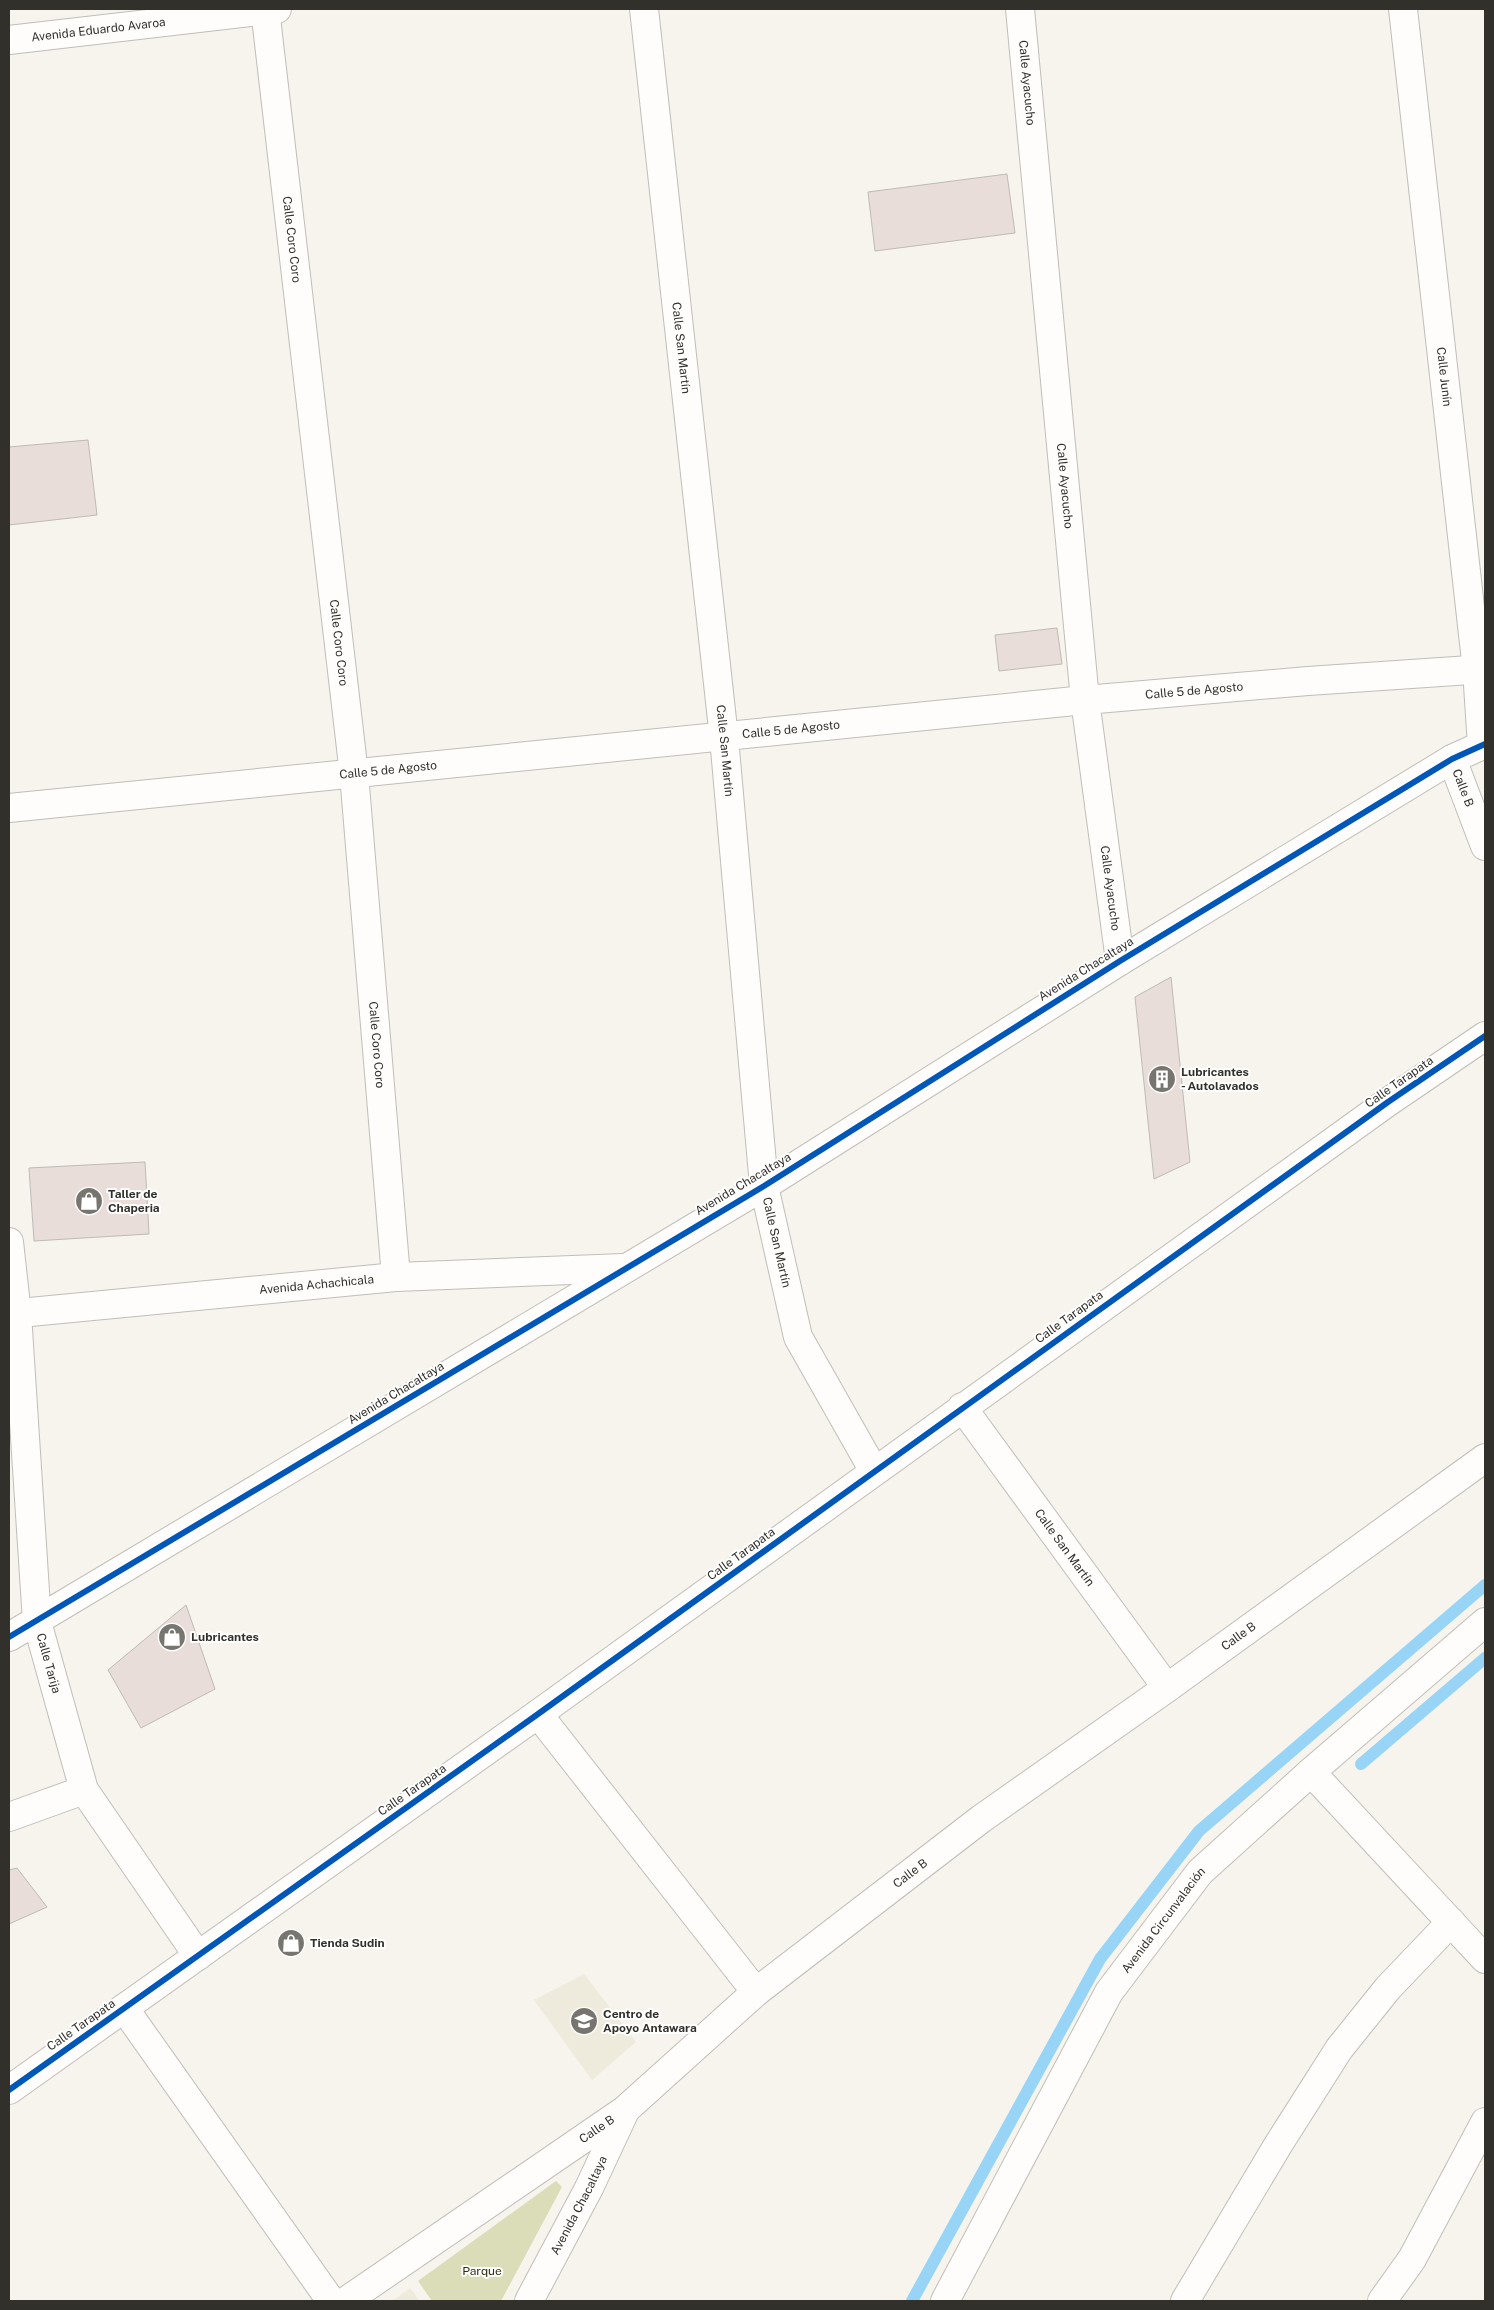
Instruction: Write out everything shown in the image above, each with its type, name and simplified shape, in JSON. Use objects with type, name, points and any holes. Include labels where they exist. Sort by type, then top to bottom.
[{"type":"street","name":"Avenida Eduardo Avaroa","points":[[9,40],[269,9]]},
{"type":"street","name":"Calle Coro Coro","points":[[269,9],[354,774],[396,1277]]},
{"type":"street","name":"Calle San Martín","points":[[644,9],[724,738],[764,1186],[798,1337],[874,1471]]},
{"type":"street","name":"Calle Ayacucho","points":[[1020,9],[1085,700],[1120,961]]},
{"type":"street","name":"Calle Junín","points":[[1403,9],[1481,669],[1484,745]]},
{"type":"street","name":"Calle 5 de Agosto","points":[[9,808],[724,738],[1085,700],[1481,669]]},
{"type":"street","name":"Avenida Chacaltaya","points":[[9,1637],[764,1186],[1120,961],[1452,759],[1484,745]]},
{"type":"street","name":"Calle B","points":[[1452,759],[1485,846]]},
{"type":"street","name":"Calle Tarapata","points":[[9,2090],[538,1714],[1388,1102],[1485,1036]]},
{"type":"street","name":"Calle Tarija","points":[[9,1242],[37,1622],[84,1790],[198,1956]]},
{"type":"street","name":"Avenida Achachicala","points":[[13,1314],[396,1277],[626,1268]]},
{"type":"street","name":"Calle San Martín","points":[[962,1407],[1167,1688]]},
{"type":"street","name":"Calle B","points":[[346,2301],[625,2110],[756,1992],[981,1818],[1167,1688],[1485,1458]]},
{"type":"street","name":"Avenida Circunvalación","points":[[945,2301],[1109,1992],[1200,1872],[1311,1772],[1485,1622]]},
{"type":"street","points":[[538,1714],[756,1992]]},
{"type":"street","points":[[1311,1772],[1485,1959]]},
{"type":"street","points":[[9,1817],[84,1790]]},
{"type":"street","points":[[1185,2301],[1278,2145],[1339,2049],[1388,1988],[1452,1922]]},
{"type":"street","points":[[124,2008],[331,2301]]},
{"type":"street","name":"Avenida Chacaltaya","points":[[529,2301],[589,2188],[625,2110]]},
{"type":"street","points":[[1382,2301],[1412,2259],[1484,2128]]},
{"type":"shaded area","name":"Centro de Apoyo Antawara","points":[[584,1974],[636,2042],[592,2080],[534,2000]]},
{"type":"shaded area","points":[[410,2288],[420,2301],[392,2301]]},
{"type":"green space","name":"Parque","points":[[556,2181],[562,2187],[501,2301],[432,2301],[418,2281]]},
{"type":"building","points":[[1007,174],[1015,233],[875,251],[868,192]]},
{"type":"building","points":[[88,440],[97,515],[9,525],[9,447]]},
{"type":"building","points":[[1057,628],[1062,664],[999,671],[995,635]]},
{"type":"building","name":"Lubricantes - Autolavados","points":[[1171,977],[1190,1162],[1154,1179],[1135,997]]},
{"type":"building","name":"Taller de Chaperia","points":[[145,1162],[149,1234],[34,1241],[29,1168]]},
{"type":"building","name":"Lubricantes","points":[[186,1605],[215,1689],[141,1728],[108,1670]]},
{"type":"building","points":[[17,1868],[47,1907],[9,1924],[9,1870]]},
{"type":"waterway","points":[[912,2301],[1100,1959],[1199,1831],[1485,1585]]},
{"type":"waterway","points":[[1361,1764],[1485,1658]]},
{"type":"cycle path","points":[[9,1637],[764,1186],[1120,961],[1452,759],[1485,744]]},
{"type":"cycle path","points":[[9,2090],[538,1714],[1388,1102],[1485,1036]]},
{"type":"place","name":"Lubricantes - Autolavados","points":[[1162,1079]]},
{"type":"place","name":"Taller de Chaperia","points":[[89,1201]]},
{"type":"place","name":"Lubricantes","points":[[172,1637]]},
{"type":"place","name":"Tienda Sudin","points":[[291,1943]]},
{"type":"place","name":"Centro de Apoyo Antawara","points":[[584,2021]]}]
